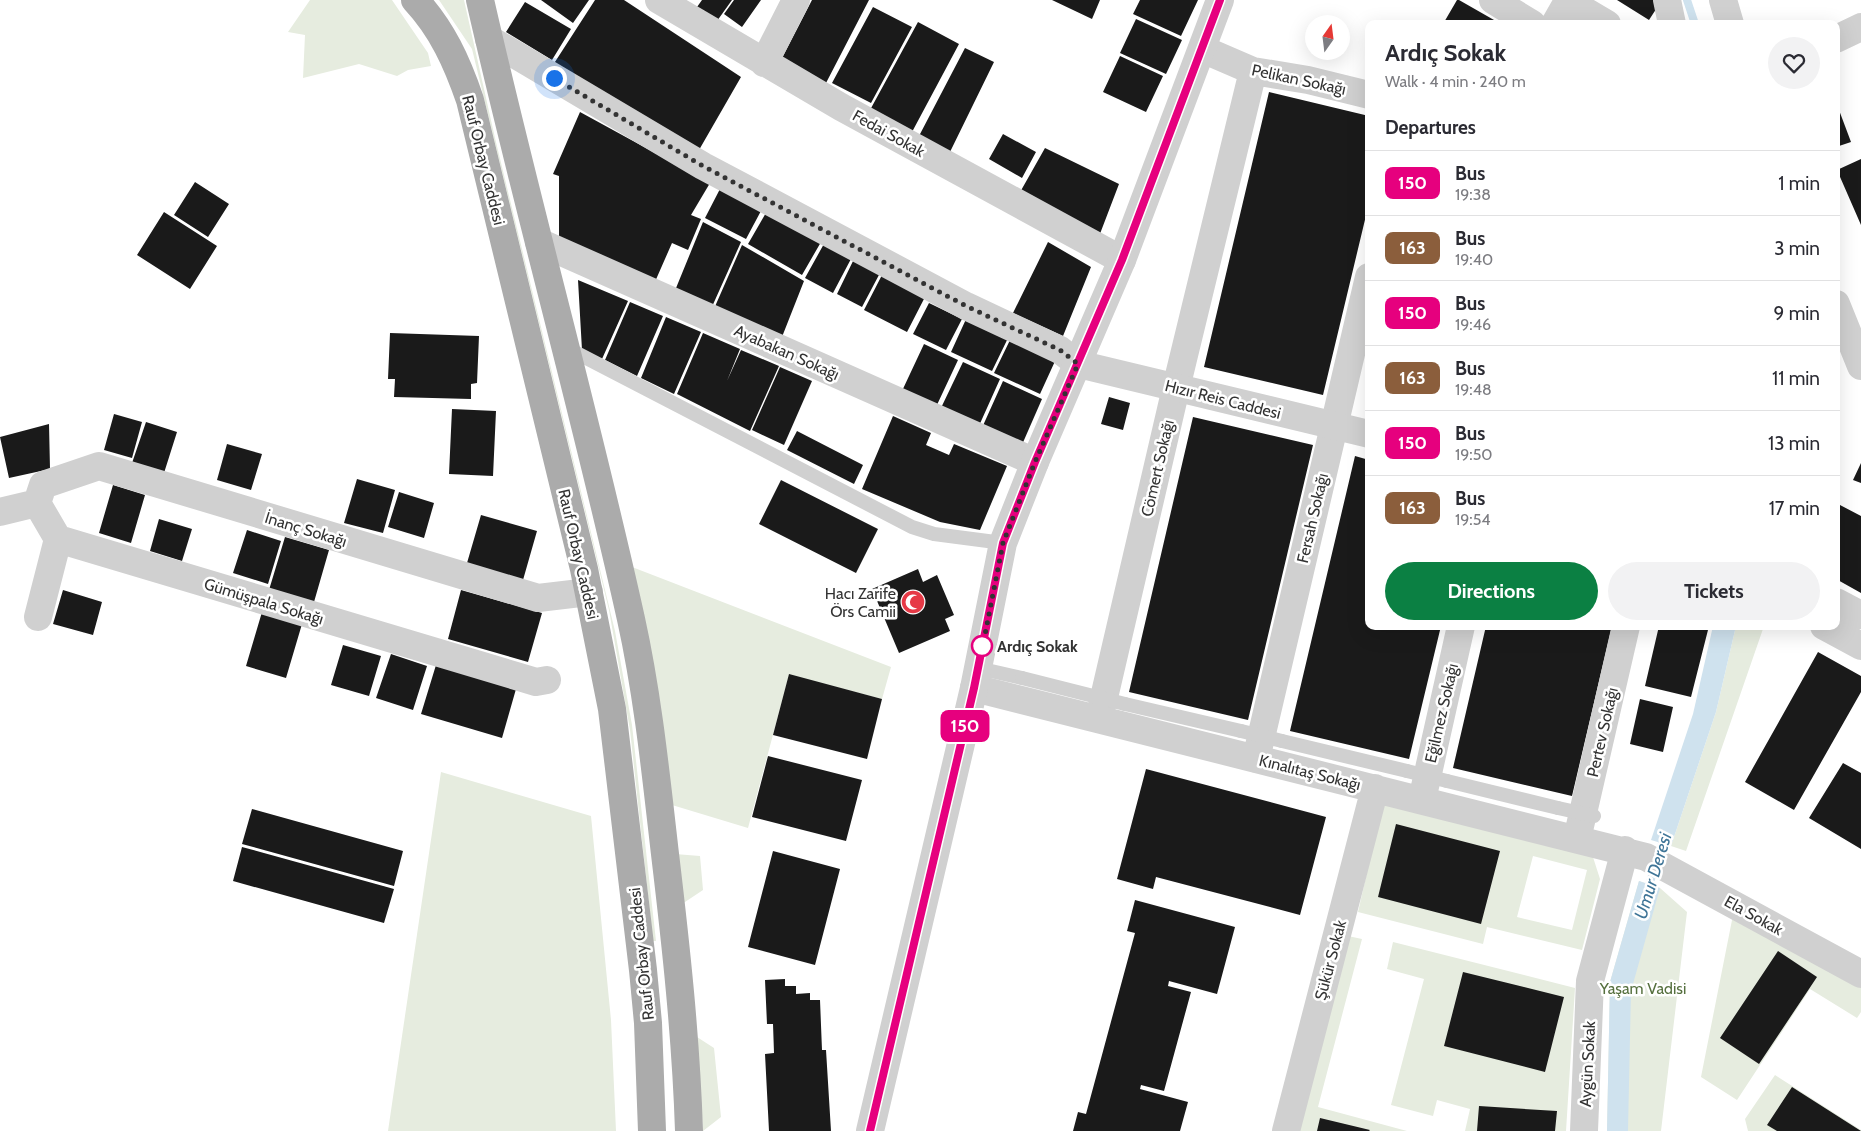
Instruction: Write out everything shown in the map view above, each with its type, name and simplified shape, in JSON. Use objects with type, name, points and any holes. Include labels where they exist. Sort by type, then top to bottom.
[{"type":"main road","name":"Rauf Orbay Caddesi","points":[[415,0],[439,30],[461,75],[470,100],[589,592],[612,709],[621,772],[648,1023],[652,1131]]},
{"type":"main road","name":"Rauf Orbay Caddesi","points":[[480,0],[567,348],[631,621],[651,737],[676,945],[683,1020],[689,1131]]},
{"type":"street","name":"Fedai Sokak","points":[[659,0],[764,63],[1122,260]]},
{"type":"street","points":[[764,63],[796,0]]},
{"type":"street","points":[[870,1131],[976,678],[1003,543],[1035,462],[1122,260],[1220,0]]},
{"type":"street","points":[[1493,0],[1526,20]]},
{"type":"street","points":[[1667,0],[1671,20]]},
{"type":"street","points":[[1723,0],[1729,20]]},
{"type":"street","points":[[1557,20],[1568,1],[1600,20]]},
{"type":"street","points":[[1840,37],[1861,27]]},
{"type":"street","points":[[489,39],[703,166],[966,306],[1060,350],[1078,364]]},
{"type":"street","name":"Pelikan Sokağı","points":[[1202,49],[1253,71],[1308,80],[1365,94]]},
{"type":"street","name":"Cömert Sokağı","points":[[1099,719],[1176,388],[1253,71]]},
{"type":"street","name":"Ayabakan Sokağı","points":[[539,242],[1035,462]]},
{"type":"street","name":"Fersah Sokağı","points":[[1256,758],[1365,294]]},
{"type":"street","points":[[1840,314],[1861,366]]},
{"type":"street","name":"Hızır Reis Caddesi","points":[[1078,364],[1365,433]]},
{"type":"street","name":"İnanç Sokağı","points":[[37,503],[43,485],[99,466],[538,598],[589,592]]},
{"type":"street","points":[[0,512],[37,503],[58,539],[38,617]]},
{"type":"street","name":"Gümüşpala Sokağı","points":[[58,539],[536,682],[547,680]]},
{"type":"street","points":[[1840,604],[1861,615]]},
{"type":"street","name":"Eğilmez Sokağı","points":[[1422,800],[1460,630]]},
{"type":"street","name":"Pertev Sokağı","points":[[1577,838],[1625,630]]},
{"type":"street","points":[[1831,630],[1861,646]]},
{"type":"street","name":"Kınalıtaş Sokağı","points":[[976,678],[1099,719],[1635,854]]},
{"type":"street","name":"Şükür Sokak","points":[[1286,1131],[1375,788]]},
{"type":"street","name":"Ela Sokak","points":[[1635,854],[1676,872],[1861,974]]},
{"type":"street","name":"Aygün Sokak","points":[[1584,1131],[1590,981],[1635,854]]},
{"type":"lane","points":[[1334,90],[1365,97]]},
{"type":"lane","points":[[567,348],[912,527],[934,534],[1003,543]]},
{"type":"lane","points":[[976,678],[1022,678],[1594,816],[1613,732],[1606,716]]},
{"type":"green space","points":[[310,0],[392,0],[428,53],[431,66],[408,70],[397,76],[359,64],[303,78],[305,35],[288,32]]},
{"type":"green space","points":[[439,0],[464,0],[495,138],[615,631],[632,725],[656,941],[653,941],[630,730],[609,610],[472,49]]},
{"type":"green space","points":[[632,567],[891,667],[882,699],[789,675],[748,828],[672,805]]},
{"type":"green space","points":[[1735,630],[1763,630],[1686,851],[1671,846],[1716,712]]},
{"type":"green space","points":[[441,772],[591,816],[611,1020],[616,1131],[388,1131]]},
{"type":"green space","points":[[1383,802],[1592,854],[1600,879],[1582,950],[1487,927],[1483,944],[1358,912]],"holes":[[[1533,856],[1587,870],[1572,930],[1517,917]]]},
{"type":"green space","points":[[675,854],[700,856],[703,890],[682,904]]},
{"type":"green space","name":"Yaşam Vadisi","points":[[1639,881],[1660,888],[1687,912],[1661,1131],[1607,1131],[1610,982]]},
{"type":"green space","points":[[1733,915],[1861,984],[1861,1012],[1857,1018],[1810,989],[1737,1100],[1701,1077]]},
{"type":"green space","points":[[1348,936],[1362,939],[1318,1107],[1407,1131],[1298,1131]]},
{"type":"green space","points":[[1393,942],[1575,988],[1566,1131],[1465,1131],[1470,1109],[1437,1100],[1433,1116],[1391,1105],[1424,979],[1387,969]]},
{"type":"green space","points":[[697,1037],[714,1048],[721,1117],[703,1131]]},
{"type":"green space","points":[[1775,1075],[1861,1131],[1748,1131],[1745,1119]]},
{"type":"water","points":[[1712,630],[1735,630],[1716,712],[1671,846],[1651,840],[1693,714]]},
{"type":"water","points":[[1639,881],[1660,888],[1631,991],[1628,1131],[1607,1131],[1610,982]]},
{"type":"building","points":[[541,0],[589,0],[573,23]]},
{"type":"building","points":[[595,0],[624,0],[741,77],[699,150],[553,65]]},
{"type":"building","points":[[702,0],[732,0],[717,21],[697,7]]},
{"type":"building","points":[[734,0],[761,0],[742,27],[724,14]]},
{"type":"building","points":[[812,0],[869,0],[826,83],[781,60]]},
{"type":"building","points":[[1052,0],[1100,0],[1092,19]]},
{"type":"building","points":[[1140,0],[1198,0],[1181,36],[1133,14]]},
{"type":"building","points":[[1457,0],[1459,0],[1494,20],[1445,20]]},
{"type":"building","points":[[1617,0],[1662,0],[1649,20]]},
{"type":"building","points":[[525,2],[571,29],[552,60],[506,32]]},
{"type":"building","points":[[873,7],[912,27],[871,103],[832,83]]},
{"type":"building","points":[[1136,19],[1182,40],[1166,74],[1120,53]]},
{"type":"building","points":[[918,22],[959,44],[912,132],[870,110]]},
{"type":"building","points":[[965,48],[994,62],[949,154],[919,136]]},
{"type":"building","points":[[1120,56],[1163,76],[1146,112],[1103,92]]},
{"type":"building","points":[[1269,92],[1365,115],[1365,220],[1323,395],[1204,367]]},
{"type":"building","points":[[580,112],[710,183],[691,215],[701,219],[688,250],[672,243],[654,284],[559,244],[559,176],[553,174]]},
{"type":"building","points":[[1840,113],[1851,142],[1840,146]]},
{"type":"building","points":[[1003,134],[1036,152],[1022,178],[989,159]]},
{"type":"building","points":[[1045,148],[1119,184],[1098,239],[1019,194]]},
{"type":"building","points":[[1861,159],[1861,225],[1840,177],[1840,169]]},
{"type":"building","points":[[195,182],[229,204],[208,237],[174,215]]},
{"type":"building","points":[[721,187],[762,209],[746,239],[705,218]]},
{"type":"building","points":[[767,211],[821,242],[802,275],[748,244]]},
{"type":"building","points":[[164,212],[217,246],[190,289],[137,255]]},
{"type":"building","points":[[703,222],[741,242],[711,309],[674,293]]},
{"type":"building","points":[[825,242],[852,257],[833,293],[805,278]]},
{"type":"building","points":[[1048,242],[1091,267],[1063,336],[1013,313]]},
{"type":"building","points":[[742,245],[804,281],[780,342],[713,311]]},
{"type":"building","points":[[854,259],[880,273],[862,307],[837,294]]},
{"type":"building","points":[[882,275],[925,297],[907,332],[864,310]]},
{"type":"building","points":[[578,280],[628,301],[602,359],[582,350]]},
{"type":"building","points":[[630,302],[663,316],[637,376],[605,360]]},
{"type":"building","points":[[929,303],[962,319],[946,350],[913,334]]},
{"type":"building","points":[[666,317],[701,332],[674,394],[641,378]]},
{"type":"building","points":[[967,317],[1009,336],[992,371],[951,352]]},
{"type":"building","points":[[390,333],[479,336],[477,383],[471,384],[471,399],[394,397],[395,379],[388,379]]},
{"type":"building","points":[[703,333],[740,349],[727,381],[741,350],[779,366],[750,431],[677,394]]},
{"type":"building","points":[[1011,338],[1056,359],[1040,394],[994,373]]},
{"type":"building","points":[[924,344],[958,360],[936,407],[902,391]]},
{"type":"building","points":[[963,362],[1000,379],[978,428],[940,410]]},
{"type":"building","points":[[780,367],[812,381],[784,445],[752,430]]},
{"type":"building","points":[[1003,381],[1042,399],[1021,447],[981,430]]},
{"type":"building","points":[[1109,397],[1130,403],[1123,430],[1101,424]]},
{"type":"building","points":[[452,409],[496,411],[493,476],[449,474]]},
{"type":"building","points":[[114,414],[142,422],[132,458],[104,450]]},
{"type":"building","points":[[893,416],[931,433],[926,445],[949,455],[954,444],[1007,466],[980,530],[940,522],[862,489]]},
{"type":"building","points":[[1193,417],[1313,445],[1248,720],[1129,692]]},
{"type":"building","points":[[146,422],[177,432],[164,473],[132,463]]},
{"type":"building","points":[[49,424],[50,469],[9,478],[0,437]]},
{"type":"building","points":[[797,431],[863,465],[854,484],[787,450]]},
{"type":"building","points":[[227,444],[262,454],[251,490],[217,480]]},
{"type":"building","points":[[1355,456],[1365,459],[1365,630],[1440,630],[1409,759],[1290,731]]},
{"type":"building","points":[[1861,463],[1861,483],[1853,480]]},
{"type":"building","points":[[357,479],[395,490],[383,533],[344,523]]},
{"type":"building","points":[[781,480],[878,529],[856,573],[759,524]]},
{"type":"building","points":[[113,485],[145,495],[131,543],[99,533]]},
{"type":"building","points":[[399,492],[434,503],[424,538],[388,527]]},
{"type":"building","points":[[1840,505],[1861,516],[1861,593],[1840,581]]},
{"type":"building","points":[[481,515],[537,531],[523,580],[467,563]]},
{"type":"building","points":[[159,519],[192,529],[182,561],[150,551]]},
{"type":"building","points":[[247,530],[281,541],[268,584],[233,573]]},
{"type":"building","points":[[285,537],[329,550],[314,602],[269,590]]},
{"type":"building","name":"Hacı Zarife Örs Camii","points":[[918,569],[923,582],[937,575],[954,615],[945,619],[950,631],[899,653],[872,589]]},
{"type":"building","points":[[63,590],[102,602],[93,635],[53,624]]},
{"type":"building","points":[[461,590],[542,613],[528,662],[448,639]]},
{"type":"building","points":[[262,612],[302,624],[286,678],[246,666]]},
{"type":"building","points":[[1485,630],[1611,630],[1572,796],[1453,768]]},
{"type":"building","points":[[1658,630],[1708,630],[1691,697],[1645,686]]},
{"type":"building","points":[[343,645],[381,656],[369,696],[331,685]]},
{"type":"building","points":[[1818,652],[1861,676],[1861,692],[1794,810],[1745,782]]},
{"type":"building","points":[[391,654],[427,666],[413,710],[376,698]]},
{"type":"building","points":[[436,665],[516,689],[502,738],[421,714]]},
{"type":"building","points":[[789,674],[882,699],[867,759],[773,735]]},
{"type":"building","points":[[1640,699],[1673,707],[1663,752],[1630,744]]},
{"type":"building","points":[[768,756],[862,780],[846,841],[752,817]]},
{"type":"building","points":[[1843,763],[1861,773],[1861,849],[1809,818]]},
{"type":"building","points":[[1146,769],[1326,817],[1300,915],[1156,877],[1153,889],[1117,879]]},
{"type":"building","points":[[252,809],[403,851],[394,886],[242,844]]},
{"type":"building","points":[[1396,824],[1500,851],[1481,924],[1378,897]]},
{"type":"building","points":[[242,847],[394,889],[384,923],[233,881]]},
{"type":"building","points":[[773,851],[840,869],[815,965],[748,947]]},
{"type":"building","points":[[1135,900],[1235,927],[1217,994],[1169,981],[1168,986],[1191,992],[1164,1091],[1141,1085],[1140,1089],[1188,1102],[1180,1131],[1073,1131],[1078,1112],[1086,1114],[1135,933],[1127,931]]},
{"type":"building","points":[[1778,951],[1817,977],[1759,1064],[1720,1038]]},
{"type":"building","points":[[1463,972],[1564,997],[1545,1072],[1444,1046]]},
{"type":"building","points":[[785,979],[785,986],[796,986],[796,994],[810,993],[810,1000],[820,1000],[822,1050],[826,1050],[831,1131],[769,1131],[765,1054],[774,1053],[773,1024],[767,1024],[765,980]]},
{"type":"building","points":[[1792,1087],[1861,1131],[1777,1131],[1767,1125]]},
{"type":"building","points":[[1479,1106],[1557,1111],[1555,1131],[1477,1131]]},
{"type":"building","points":[[1320,1118],[1370,1130],[1317,1131]]},
{"type":"waterway","name":"Umur Deresi","points":[[1687,0],[1694,20]]},
{"type":"waterway","name":"Umur Deresi","points":[[1647,892],[1665,834]]},
{"type":"bus line","name":"150","points":[[870,1131],[974,688],[1003,543],[1035,462],[1122,260],[1220,0]]},
{"type":"place","name":"Hacı Zarife Örs Camii","points":[[913,602]]},
{"type":"place","name":"Ardıç Sokak","points":[[982,646]]},
{"type":"route","points":[[554,78],[703,166],[966,306],[1060,350],[1078,364],[1035,462],[1003,543],[982,650],[982,646]]}]
